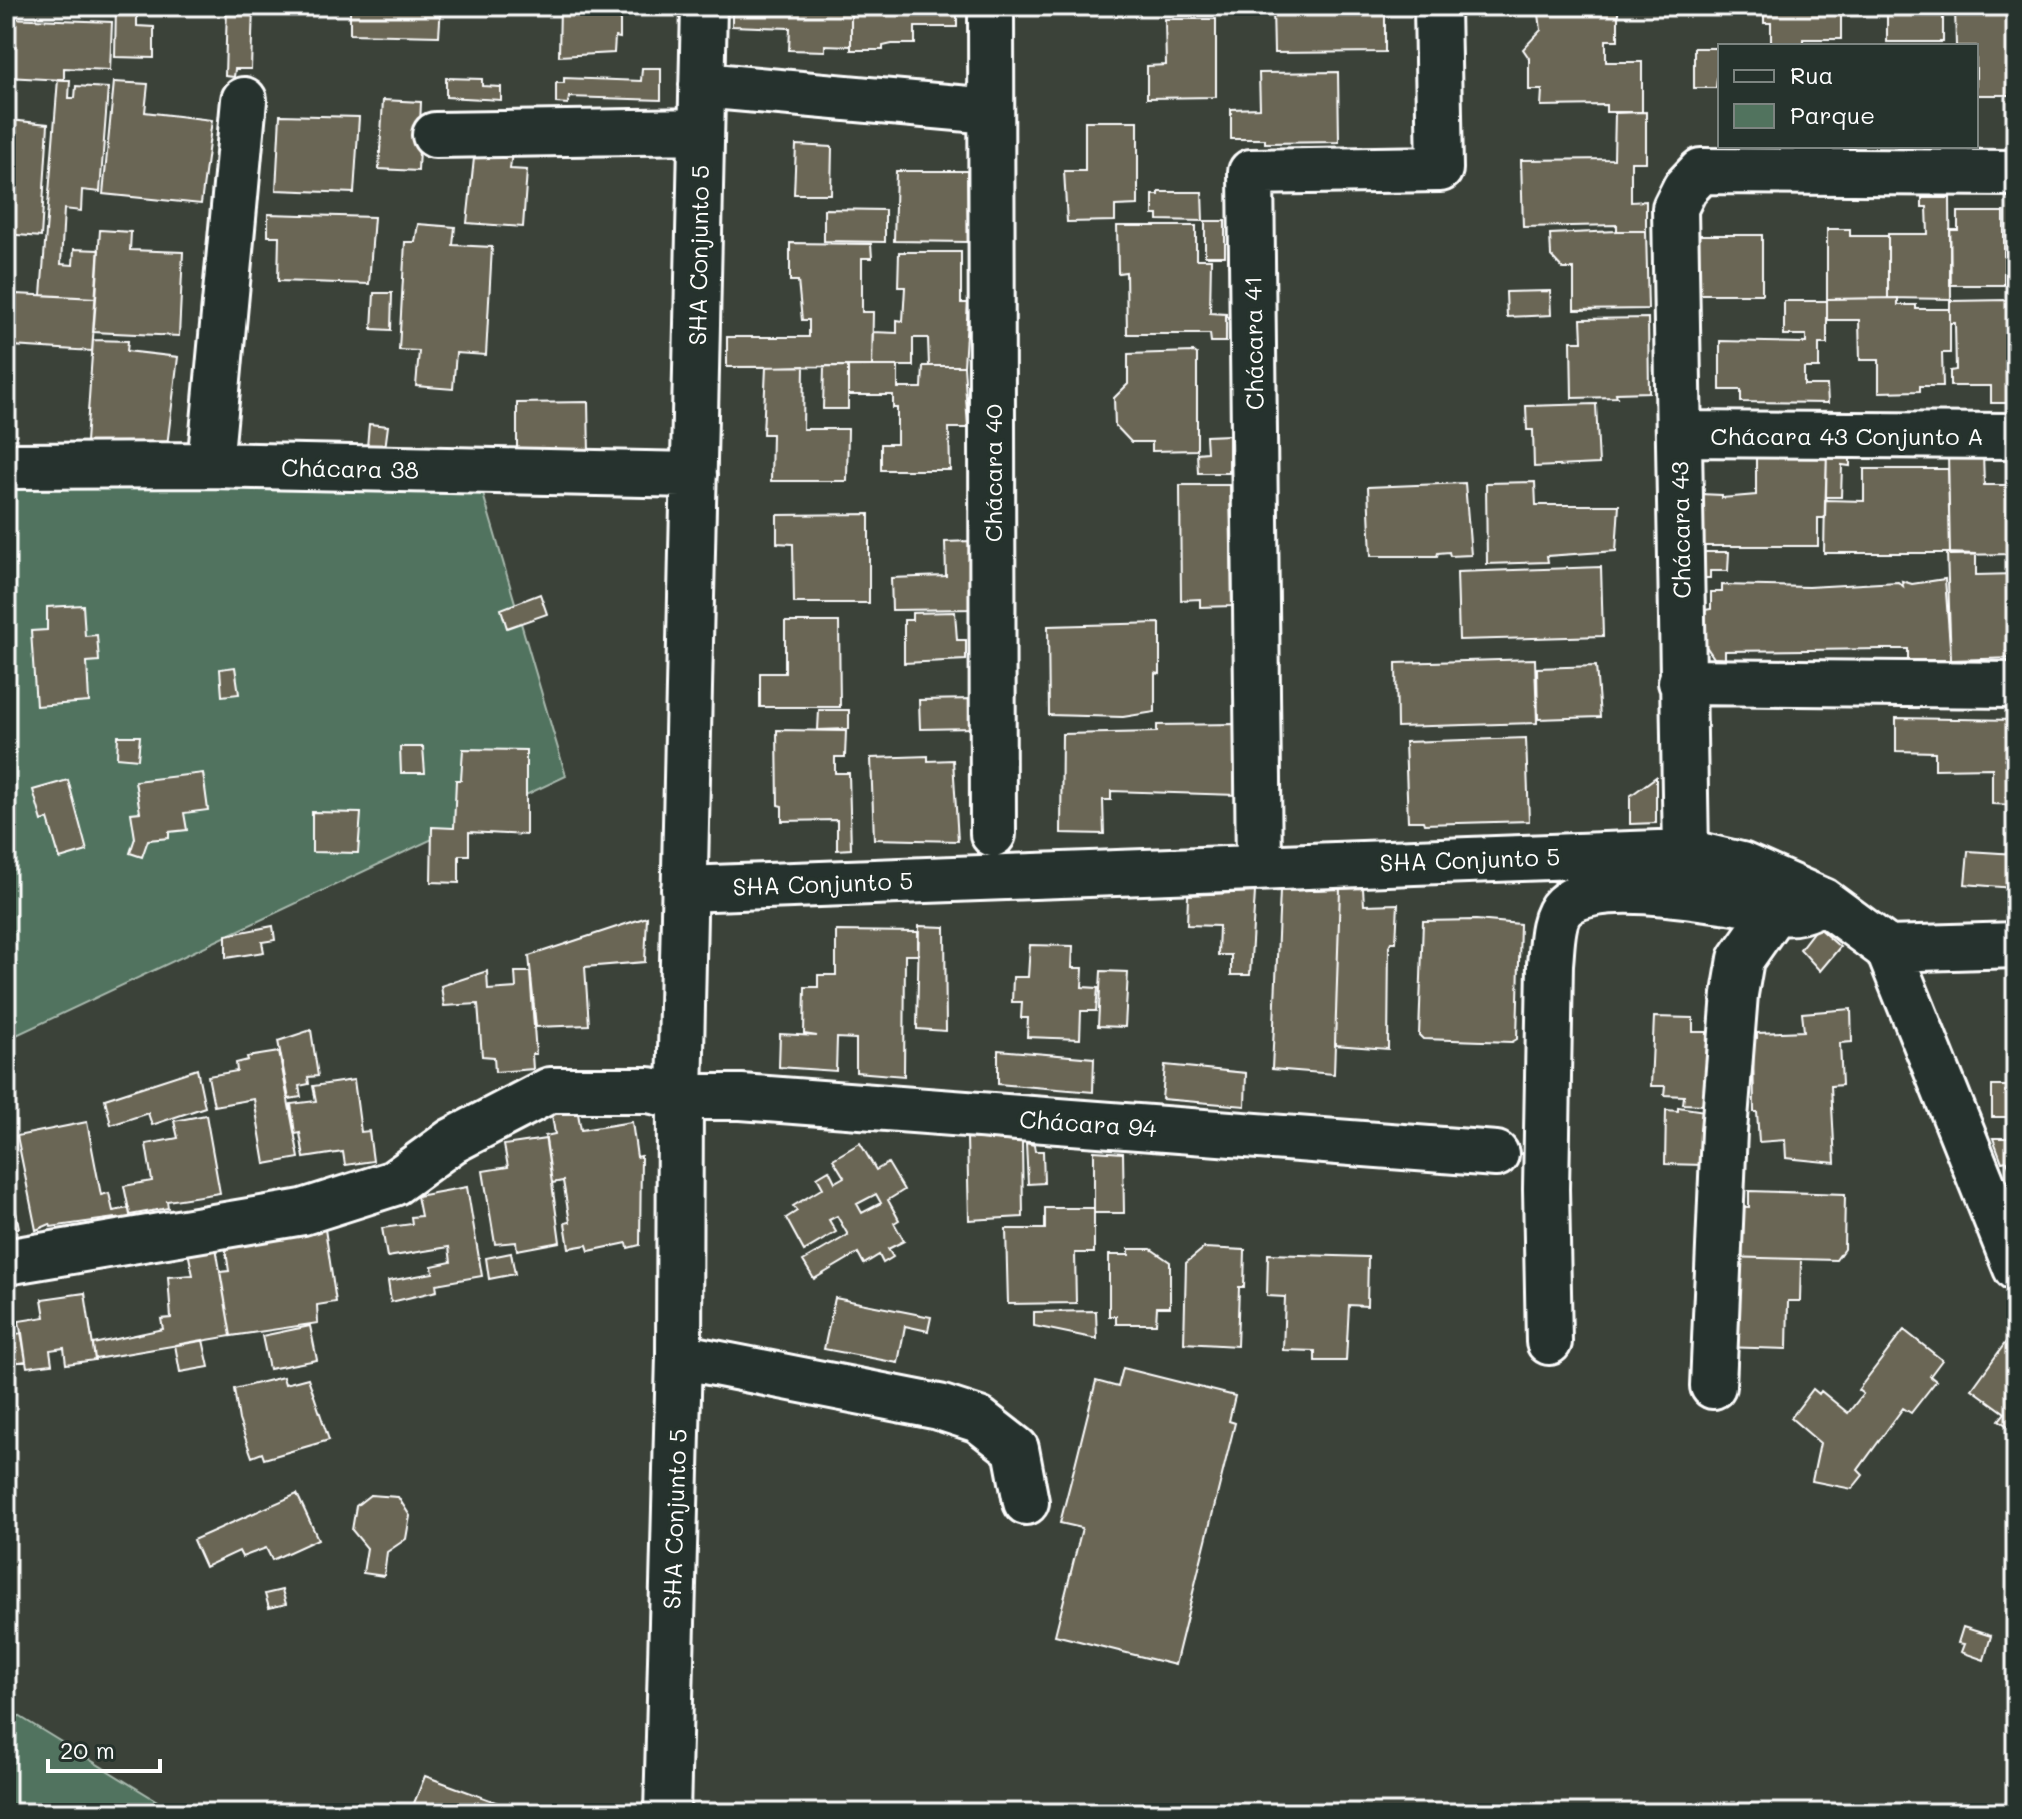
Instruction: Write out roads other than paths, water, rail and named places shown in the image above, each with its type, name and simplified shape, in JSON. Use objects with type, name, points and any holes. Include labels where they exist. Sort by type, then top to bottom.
[{"type":"street","name":"SHA Conjunto 5","points":[[667,1813],[679,1356],[680,1097],[704,6]]},
{"type":"street","name":"Chácara 40","points":[[991,6],[993,834]]},
{"type":"street","name":"Chácara 41","points":[[1259,866],[1251,172],[1440,169],[1437,6]]},
{"type":"street","points":[[702,85],[991,111]]},
{"type":"street","points":[[210,465],[244,100]]},
{"type":"street","points":[[435,135],[701,131]]},
{"type":"street","name":"Chácara 43","points":[[1686,852],[1675,208],[1685,188],[1701,171],[2016,173]]},
{"type":"street","name":"Chácara 43 Conjunto A","points":[[1679,434],[2016,436]]},
{"type":"street","name":"Chácara 38","points":[[6,466],[210,465],[694,475]]},
{"type":"street","points":[[1681,682],[2016,685]]},
{"type":"street","name":"SHA Conjunto 5","points":[[684,889],[1686,852],[1741,865],[1823,901],[1888,949]]},
{"type":"street","points":[[1549,1342],[1546,1189],[1550,964],[1553,931],[1561,907],[1577,896],[1634,889],[1757,905],[1774,912],[1798,913],[1823,901]]},
{"type":"street","points":[[1713,1386],[1724,1131],[1735,994],[1741,959],[1774,912]]},
{"type":"street","points":[[2016,945],[1888,949],[2016,1268]]},
{"type":"street","name":"Chácara 94","points":[[6,1262],[303,1212],[394,1183],[452,1141],[550,1090],[649,1090],[680,1097],[741,1097],[1496,1154]]},
{"type":"street","points":[[679,1356],[846,1387],[939,1407],[979,1420],[1016,1449],[1026,1502]]},
{"type":"waterway","points":[[6,1806],[10,1813]]}]
